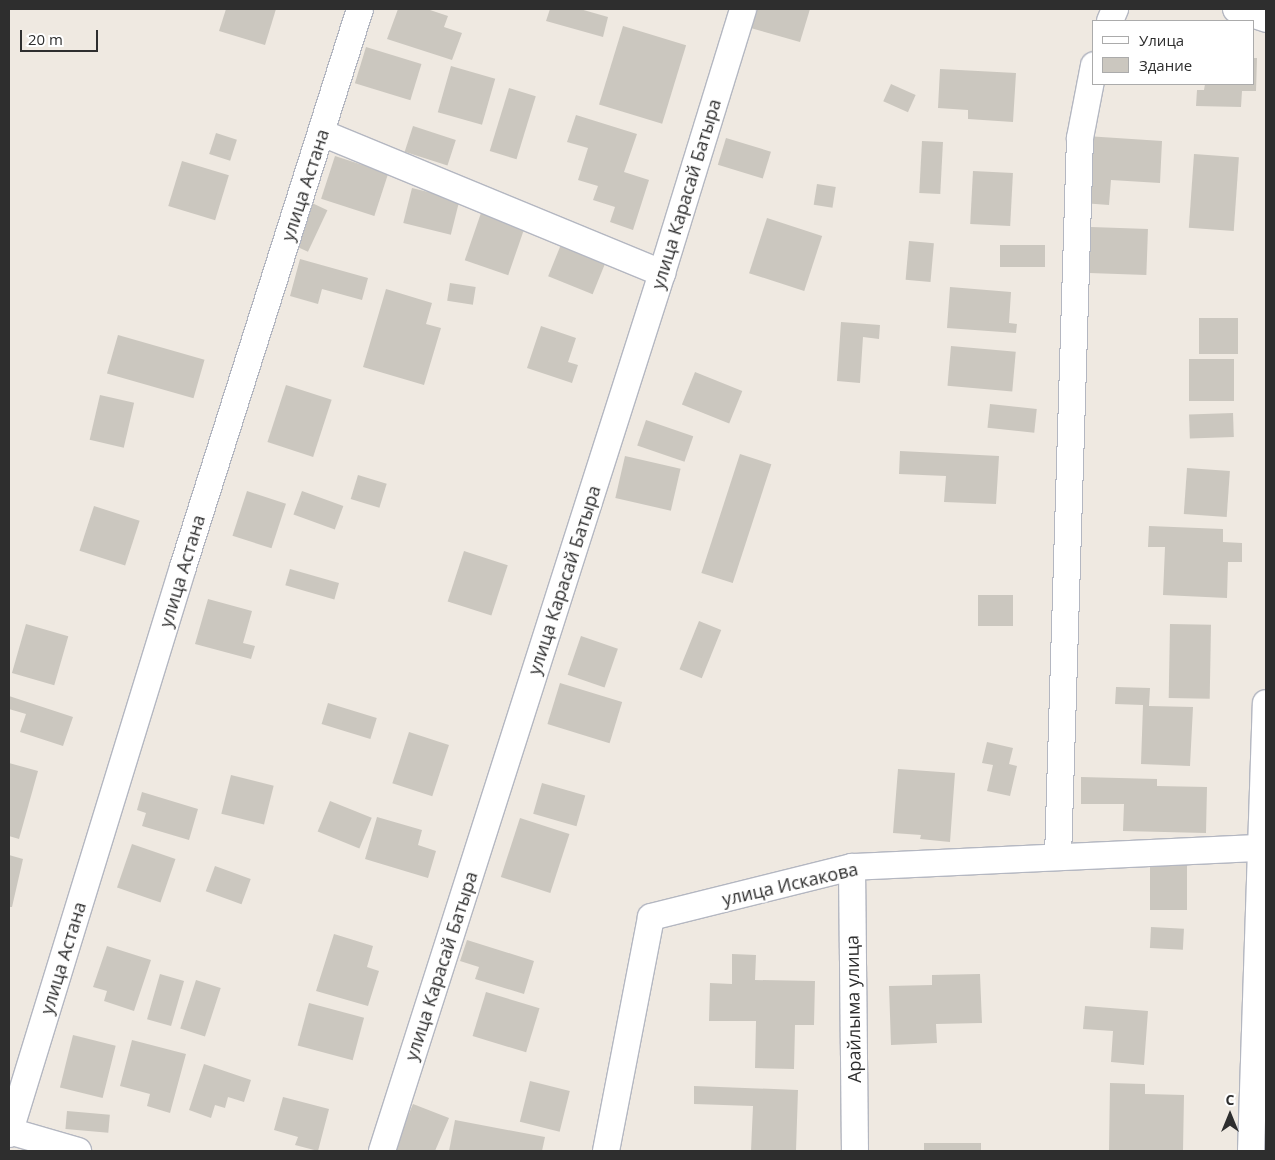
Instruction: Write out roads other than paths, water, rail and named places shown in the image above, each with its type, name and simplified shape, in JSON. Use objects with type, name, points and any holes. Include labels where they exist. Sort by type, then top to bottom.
[{"type":"street","name":"улица Астана","points":[[9,1132],[183,567],[360,9]]},
{"type":"street","name":"улица Карасай Батыра","points":[[382,1151],[662,273],[743,9]]},
{"type":"street","points":[[1236,9],[1266,19]]},
{"type":"street","points":[[1058,857],[1080,138],[1092,75]]},
{"type":"street","points":[[322,133],[662,273]]},
{"type":"street","points":[[1251,1151],[1266,703]]},
{"type":"street","name":"улица Искакова","points":[[606,1151],[651,917],[852,867],[1260,848]]},
{"type":"street","name":"Арайлыма улица","points":[[852,867],[855,1151]]},
{"type":"street","points":[[9,1132],[78,1151]]}]
